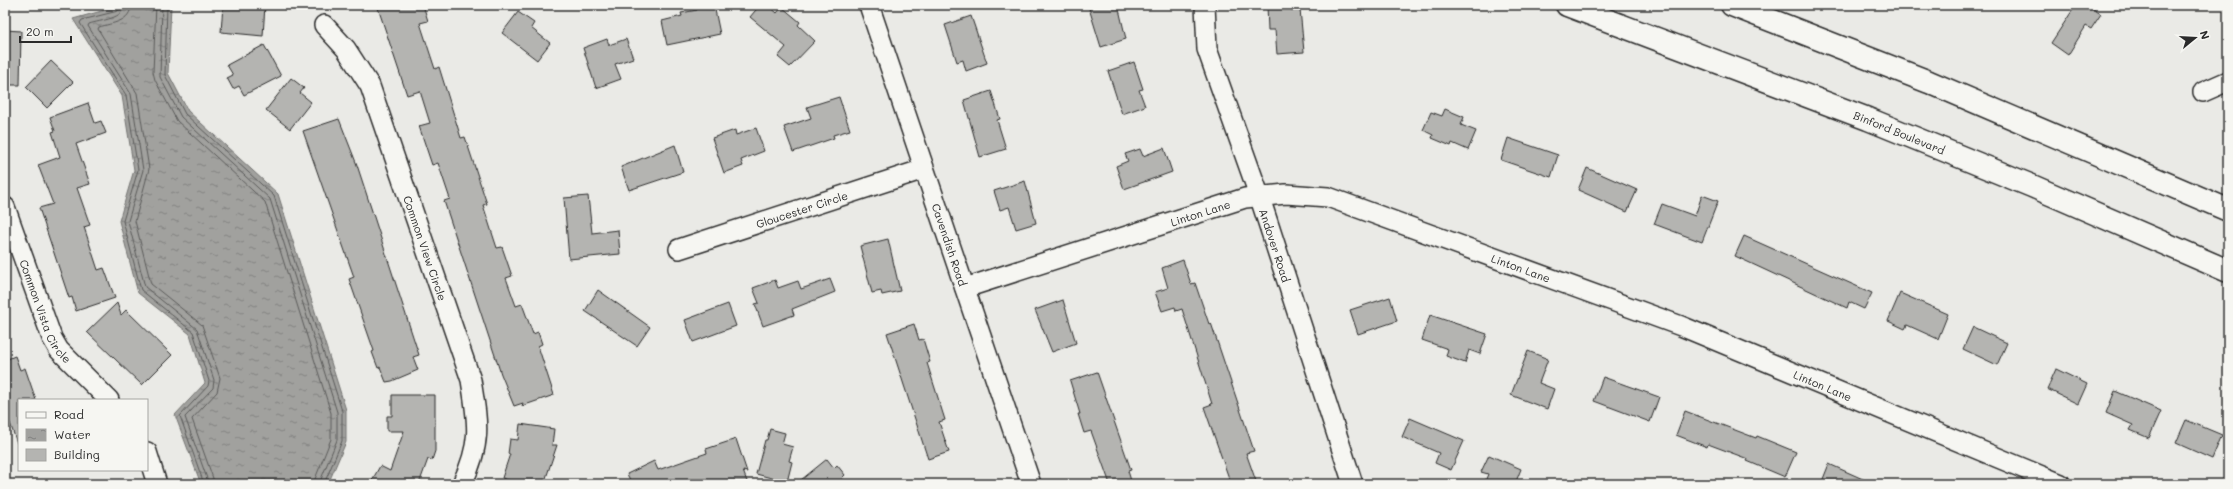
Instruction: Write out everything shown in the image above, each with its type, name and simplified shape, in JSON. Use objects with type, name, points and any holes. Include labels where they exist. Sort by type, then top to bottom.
[{"type":"main road","name":"Binford Boulevard","points":[[1567,5],[1868,118],[2039,189],[2228,271]]},
{"type":"main road","points":[[1732,5],[1929,82],[2228,210]]},
{"type":"street","name":"Cavendish Road","points":[[869,5],[1031,484]]},
{"type":"street","name":"Andover Road","points":[[1205,5],[1207,49],[1259,195],[1354,484]]},
{"type":"street","name":"Common View Circle","points":[[324,25],[346,49],[370,86],[471,380],[478,427],[475,451],[462,484]]},
{"type":"street","points":[[2202,92],[2228,81]]},
{"type":"street","name":"Gloucester Circle","points":[[679,249],[924,168]]},
{"type":"street","name":"Linton Lane","points":[[965,288],[1228,202],[1259,195],[1298,194],[1340,200],[1681,326],[2062,484]]},
{"type":"street","name":"Common Vista Circle","points":[[5,207],[52,338],[59,350],[108,399]]},
{"type":"street","points":[[148,456],[155,483]]},
{"type":"water","points":[[123,5],[171,5],[168,73],[188,111],[278,194],[346,410],[346,442],[328,484],[201,484],[175,415],[205,383],[190,334],[138,293],[119,221],[134,170],[122,96],[73,19]]},
{"type":"building","points":[[223,5],[265,5],[263,36],[221,32]]},
{"type":"building","points":[[377,5],[423,5],[428,21],[420,23],[435,69],[439,67],[461,138],[465,137],[487,204],[483,205],[497,248],[502,247],[512,276],[506,278],[516,306],[522,304],[533,334],[538,332],[542,344],[538,346],[554,395],[522,406],[523,403],[514,406],[501,374],[444,201],[450,199],[438,163],[432,165],[419,126],[430,123],[420,91],[407,95]]},
{"type":"building","points":[[696,5],[714,5],[720,34],[667,45],[662,21],[682,16],[681,13],[697,10]]},
{"type":"building","points":[[760,5],[768,5],[777,13],[782,7],[800,22],[798,25],[815,41],[790,67],[778,57],[786,47],[750,17]]},
{"type":"building","points":[[1088,5],[1118,5],[1126,39],[1101,47]]},
{"type":"building","points":[[1267,5],[1291,5],[1291,10],[1300,9],[1304,52],[1277,54],[1275,30],[1268,30]]},
{"type":"building","points":[[2076,5],[2087,5],[2101,14],[2091,29],[2086,26],[2068,55],[2051,43]]},
{"type":"building","points":[[518,12],[534,23],[531,28],[550,43],[537,60],[502,33]]},
{"type":"building","points":[[971,16],[987,63],[966,71],[963,60],[957,62],[945,25]]},
{"type":"building","points":[[5,30],[21,31],[20,85],[5,85]]},
{"type":"building","points":[[607,39],[609,45],[626,39],[633,58],[615,64],[621,79],[596,88],[583,48]]},
{"type":"building","points":[[264,45],[281,76],[244,95],[239,86],[233,89],[227,78],[233,75],[227,65]]},
{"type":"building","points":[[51,61],[73,82],[47,108],[26,87]]},
{"type":"building","points":[[1134,62],[1143,89],[1139,90],[1145,106],[1122,114],[1108,71]]},
{"type":"building","points":[[291,78],[304,88],[300,93],[311,102],[290,129],[266,110]]},
{"type":"building","points":[[991,91],[1000,119],[997,120],[1006,149],[980,157],[964,100]]},
{"type":"building","points":[[839,97],[850,130],[833,135],[834,138],[793,152],[784,127],[811,118],[807,107]]},
{"type":"building","points":[[88,103],[95,123],[101,121],[106,133],[76,144],[90,184],[77,188],[90,225],[84,227],[98,270],[104,268],[115,298],[76,311],[72,297],[69,298],[39,208],[53,204],[38,165],[60,157],[52,132],[55,131],[50,117]]},
{"type":"building","points":[[1445,109],[1464,117],[1461,125],[1476,131],[1468,150],[1452,143],[1451,146],[1432,138],[1433,135],[1423,130],[1431,112],[1442,116]]},
{"type":"building","points":[[339,119],[357,165],[419,355],[413,357],[418,370],[392,381],[386,382],[380,367],[378,368],[372,352],[374,351],[349,279],[354,277],[303,131]]},
{"type":"building","points":[[756,128],[764,151],[741,160],[743,166],[724,173],[712,138],[735,130],[736,135]]},
{"type":"building","points":[[1508,138],[1558,155],[1551,177],[1501,160]]},
{"type":"building","points":[[675,145],[683,172],[629,190],[621,167]]},
{"type":"building","points":[[1164,148],[1172,172],[1124,189],[1116,166],[1128,161],[1125,154],[1140,149],[1143,156]]},
{"type":"building","points":[[1587,168],[1637,190],[1627,212],[1578,190]]},
{"type":"building","points":[[1025,181],[1036,223],[1016,229],[1009,207],[1000,210],[994,191]]},
{"type":"building","points":[[1702,195],[1718,201],[1702,242],[1654,224],[1662,204],[1695,216]]},
{"type":"building","points":[[588,196],[592,233],[618,230],[620,254],[569,259],[564,198]]},
{"type":"building","points":[[1744,236],[1872,293],[1864,309],[1849,302],[1847,308],[1735,256]]},
{"type":"building","points":[[888,239],[900,291],[882,295],[881,291],[872,293],[860,246]]},
{"type":"building","points":[[1183,260],[1191,284],[1195,283],[1209,324],[1211,323],[1254,451],[1246,453],[1257,484],[1231,484],[1204,407],[1212,404],[1182,309],[1176,311],[1175,307],[1162,311],[1155,292],[1168,288],[1162,268]]},
{"type":"building","points":[[830,279],[835,292],[792,309],[794,315],[763,326],[755,304],[759,303],[753,288],[775,280],[778,288],[798,281],[801,289]]},
{"type":"building","points":[[598,290],[650,327],[637,346],[585,311]]},
{"type":"building","points":[[1900,293],[1948,314],[1938,339],[1907,325],[1905,329],[1888,321]]},
{"type":"building","points":[[1390,297],[1397,321],[1358,334],[1350,310]]},
{"type":"building","points":[[1063,300],[1076,343],[1052,352],[1035,310]]},
{"type":"building","points":[[117,303],[121,315],[126,310],[172,355],[142,385],[87,332]]},
{"type":"building","points":[[728,304],[736,326],[693,342],[685,320]]},
{"type":"building","points":[[1430,315],[1487,334],[1480,354],[1469,350],[1465,363],[1446,356],[1448,349],[1422,340]]},
{"type":"building","points":[[914,324],[919,340],[923,339],[930,362],[927,363],[945,420],[939,422],[949,452],[928,459],[887,333]]},
{"type":"building","points":[[1973,327],[2007,343],[1997,365],[1963,349]]},
{"type":"building","points":[[1528,351],[1548,359],[1539,383],[1554,389],[1547,409],[1511,395]]},
{"type":"building","points":[[15,356],[20,370],[25,368],[36,399],[18,399],[18,443],[5,409],[5,360]]},
{"type":"building","points":[[2056,369],[2087,384],[2078,404],[2047,389]]},
{"type":"building","points":[[1097,372],[1131,470],[1128,471],[1132,484],[1110,484],[1091,431],[1084,433],[1078,414],[1080,414],[1070,381]]},
{"type":"building","points":[[1603,377],[1659,397],[1650,422],[1594,401]]},
{"type":"building","points":[[2115,391],[2161,411],[2149,438],[2130,430],[2133,425],[2106,413]]},
{"type":"building","points":[[392,395],[435,395],[435,451],[432,460],[428,459],[419,484],[370,484],[380,466],[390,471],[404,431],[387,431],[387,416],[392,416]]},
{"type":"building","points":[[1685,411],[1756,438],[1757,436],[1796,452],[1785,477],[1747,461],[1748,459],[1708,444],[1707,447],[1676,435]]},
{"type":"building","points":[[1410,418],[1464,441],[1451,470],[1435,463],[1439,453],[1402,437]]},
{"type":"building","points":[[2186,420],[2222,435],[2212,459],[2176,443]]},
{"type":"building","points":[[520,424],[554,429],[552,445],[557,445],[544,484],[520,484],[502,478],[510,454],[508,454],[510,439],[518,440]]},
{"type":"building","points":[[770,429],[785,433],[782,444],[793,447],[789,461],[792,462],[787,482],[756,474],[765,440],[767,440]]},
{"type":"building","points":[[736,439],[747,472],[743,471],[748,484],[625,484],[625,482],[630,480],[627,474],[654,461],[658,470],[707,453],[706,449]]},
{"type":"building","points":[[1489,455],[1521,469],[1515,484],[1484,484],[1488,474],[1481,472]]},
{"type":"building","points":[[827,459],[834,468],[837,465],[845,475],[842,478],[846,484],[796,484]]},
{"type":"building","points":[[1829,464],[1874,484],[1821,484]]}]
